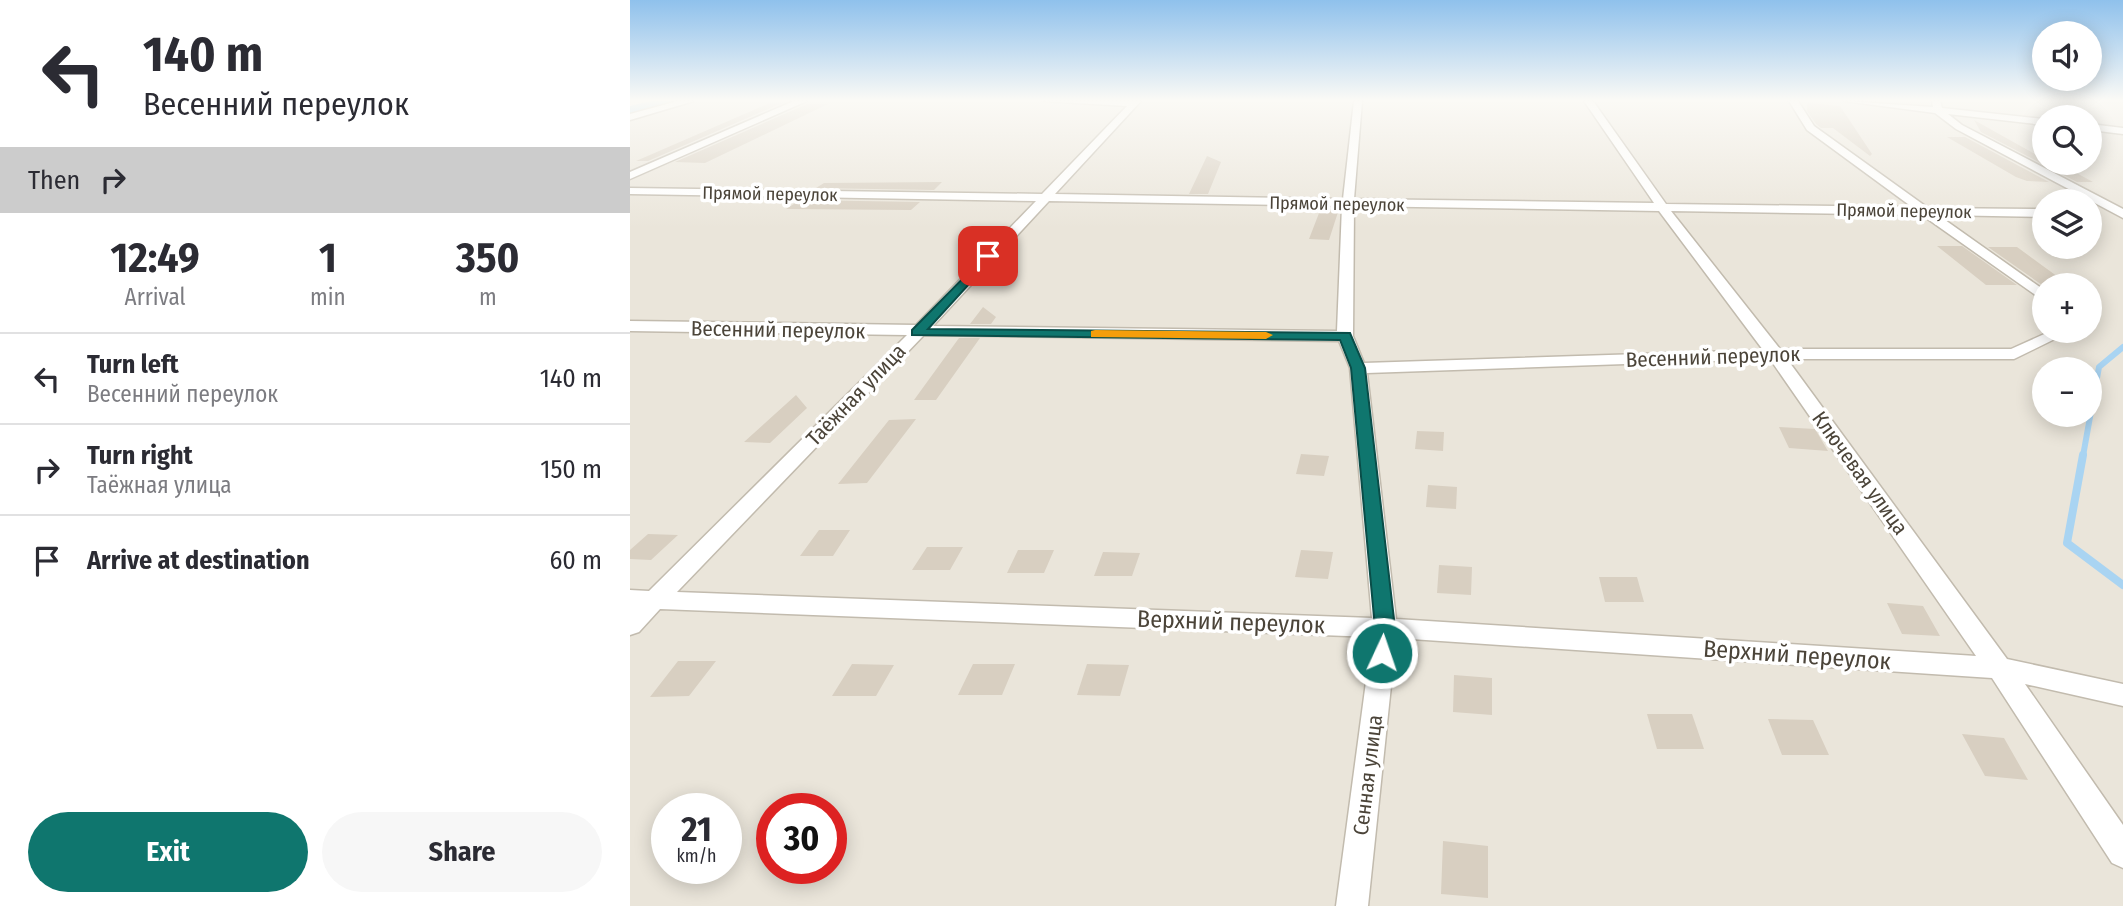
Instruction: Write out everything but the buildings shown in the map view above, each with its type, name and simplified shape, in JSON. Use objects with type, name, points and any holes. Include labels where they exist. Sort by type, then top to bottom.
[{"type":"street","points":[[630,176],[706,143]]},
{"type":"street","name":"Таёжная улица","points":[[630,625],[642,600],[917,332],[1097,143]]},
{"type":"street","name":"Сенная улица","points":[[1352,906],[1385,628],[1358,368],[1345,336],[1348,204],[1355,143]]},
{"type":"street","name":"Ключевая улица","points":[[1617,143],[1662,207],[1775,354],[1999,668],[2123,852]]},
{"type":"street","points":[[1831,143],[2032,289]]},
{"type":"street","points":[[1990,143],[2122,214]]},
{"type":"street","name":"Прямой переулок","points":[[630,191],[2032,213]]},
{"type":"street","points":[[2102,213],[2122,214]]},
{"type":"street","name":"Весенний переулок","points":[[630,327],[1345,336]]},
{"type":"street","name":"Весенний переулок","points":[[1358,368],[1775,354],[2014,354],[2037,343]]},
{"type":"street","name":"Верхний переулок","points":[[642,600],[1385,628],[1999,668],[2123,695]]},
{"type":"shaded area","points":[[630,143],[2032,143],[2032,175],[2102,175],[2102,143],[2123,143],[2123,906],[630,906]]},
{"type":"waterway","points":[[2083,456],[2099,367],[2123,347]]},
{"type":"waterway","points":[[2083,455],[2067,543],[2123,585]]},
{"type":"slow traffic","points":[[1095,334],[1266,335]]},
{"type":"route","points":[[988,256],[917,332],[1345,336],[1358,368],[1385,628],[1382,653]]}]
